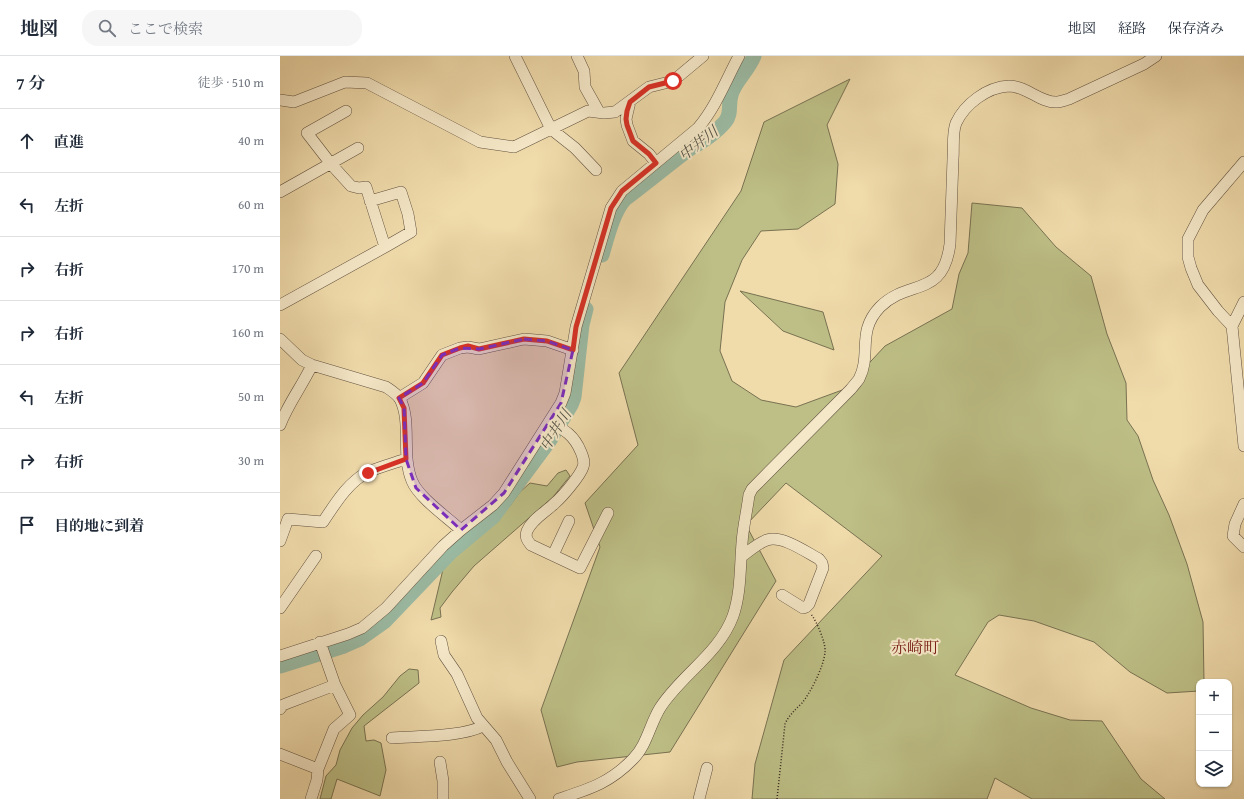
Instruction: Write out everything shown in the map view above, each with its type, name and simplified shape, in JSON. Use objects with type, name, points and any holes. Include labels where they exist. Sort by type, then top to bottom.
[{"type":"street","points":[[515,56],[551,129],[575,148],[596,170]]},
{"type":"street","points":[[577,56],[584,71],[585,87],[598,112]]},
{"type":"street","points":[[281,653],[322,649],[362,628],[386,608],[439,550],[493,505],[504,493],[551,423],[565,393],[576,327],[611,208],[622,191],[698,128],[705,120],[739,56]]},
{"type":"street","points":[[559,799],[596,787],[610,778],[634,758],[642,747],[660,708],[717,645],[733,617],[737,604],[742,557],[742,542],[749,495],[752,489],[851,389],[859,379],[863,365],[865,334],[870,321],[880,308],[891,298],[925,286],[935,279],[943,270],[948,257],[950,244],[955,129],[961,115],[969,105],[986,93],[1008,86],[1018,88],[1049,102],[1058,102],[1069,99],[1144,64],[1156,56]]},
{"type":"street","points":[[280,100],[294,102],[345,82],[367,83],[480,142],[514,146],[588,111],[615,112],[649,87],[673,81],[697,58]]},
{"type":"street","points":[[630,102],[626,119],[633,141],[649,154],[656,163]]},
{"type":"street","points":[[346,111],[307,133],[331,164],[351,186],[359,188],[366,187],[385,247]]},
{"type":"street","points":[[280,192],[358,148]]},
{"type":"street","points":[[1232,326],[1198,286],[1188,257],[1188,239],[1203,210],[1244,162]]},
{"type":"street","points":[[280,305],[411,232],[408,214],[401,192],[370,200]]},
{"type":"street","points":[[1244,302],[1232,326],[1244,446]]},
{"type":"street","points":[[280,339],[284,351],[312,365],[386,387],[395,393],[404,408],[406,459],[411,479],[416,488],[462,530]]},
{"type":"street","points":[[399,398],[423,383],[442,355],[460,348],[468,346],[479,349],[524,339],[547,341],[573,350]]},
{"type":"street","points":[[280,425],[285,411],[306,378],[312,365]]},
{"type":"street","points":[[551,423],[563,429],[578,442],[583,457],[584,466],[556,503],[532,523],[526,533],[526,538],[531,545],[580,568],[608,513]]},
{"type":"street","points":[[280,541],[288,519],[323,522],[345,492],[357,480],[368,473],[406,459]]},
{"type":"street","points":[[1233,536],[1235,524],[1244,504]]},
{"type":"street","points":[[554,555],[569,521]]},
{"type":"street","points":[[1233,536],[1244,529]]},
{"type":"street","points":[[1233,536],[1244,547]]},
{"type":"street","points":[[742,557],[761,543],[768,539],[774,538],[785,541],[818,559],[822,563],[823,568],[809,604],[806,607],[804,608],[782,595]]},
{"type":"street","points":[[280,608],[316,556]]},
{"type":"street","points":[[441,641],[444,654],[458,674],[477,718],[496,740],[507,762],[530,799]]},
{"type":"street","points":[[311,799],[317,780],[318,769],[334,729],[350,715],[335,685],[322,649]]},
{"type":"street","points":[[280,709],[283,705],[335,685]]},
{"type":"street","points":[[392,738],[429,736],[474,730],[483,726]]},
{"type":"street","points":[[280,754],[318,769]]},
{"type":"street","points":[[440,762],[443,781],[443,799]]},
{"type":"street","points":[[699,799],[706,768]]},
{"type":"path","points":[[777,799],[785,724],[788,716],[803,702],[812,686],[822,666],[825,652],[825,646],[814,619],[806,607]]},
{"type":"highlighted area","points":[[524,339],[547,341],[573,350],[561,403],[504,493],[461,530],[416,488],[406,459],[404,408],[399,398],[423,383],[442,355],[460,348],[479,349]]},
{"type":"green space","points":[[850,79],[827,125],[838,164],[835,204],[798,229],[761,231],[742,260],[725,302],[720,351],[732,381],[761,400],[796,407],[845,389],[885,346],[952,309],[959,274],[968,253],[972,203],[1022,208],[1056,247],[1091,276],[1107,334],[1126,383],[1127,420],[1138,436],[1153,480],[1169,515],[1187,564],[1203,622],[1204,679],[1196,679],[1196,691],[1167,693],[1130,672],[1094,642],[1034,621],[999,615],[988,622],[955,675],[1031,708],[1070,720],[1102,721],[1141,779],[1165,799],[1032,799],[995,778],[987,799],[752,799],[755,764],[784,660],[882,556],[786,483],[746,525],[776,581],[670,752],[577,762],[557,767],[541,710],[600,547],[585,503],[638,445],[619,373],[741,191],[764,122]]},
{"type":"green space","points":[[740,291],[823,312],[834,350],[783,331]]},
{"type":"green space","points":[[566,470],[570,476],[553,497],[474,566],[440,608],[441,617],[431,620],[444,565],[490,522],[509,507],[520,492],[530,483],[547,486],[558,473]]},
{"type":"green space","points":[[409,669],[418,670],[419,683],[364,726],[366,741],[374,740],[381,743],[386,770],[380,796],[337,779],[331,799],[320,799],[326,776],[336,765],[340,750],[352,728],[363,715],[383,697],[400,676]]},
{"type":"waterway","name":"中井川","points":[[602,255],[614,218],[625,199],[688,150],[703,141],[725,122],[729,113],[730,99],[733,90],[754,56]]},
{"type":"waterway","name":"中井川","points":[[280,666],[344,646],[360,639],[384,622],[451,552],[493,517],[550,440],[571,405],[574,397],[582,325],[586,309]]},
{"type":"district","name":"赤崎町","points":[[915,647]]},
{"type":"route","points":[[368,473],[406,459],[406,426],[404,408],[399,398],[416,389],[423,383],[442,355],[468,346],[479,349],[524,339],[547,341],[573,350],[576,327],[611,208],[622,191],[656,163],[645,150],[633,141],[626,119],[630,102],[649,87],[673,81]]}]
